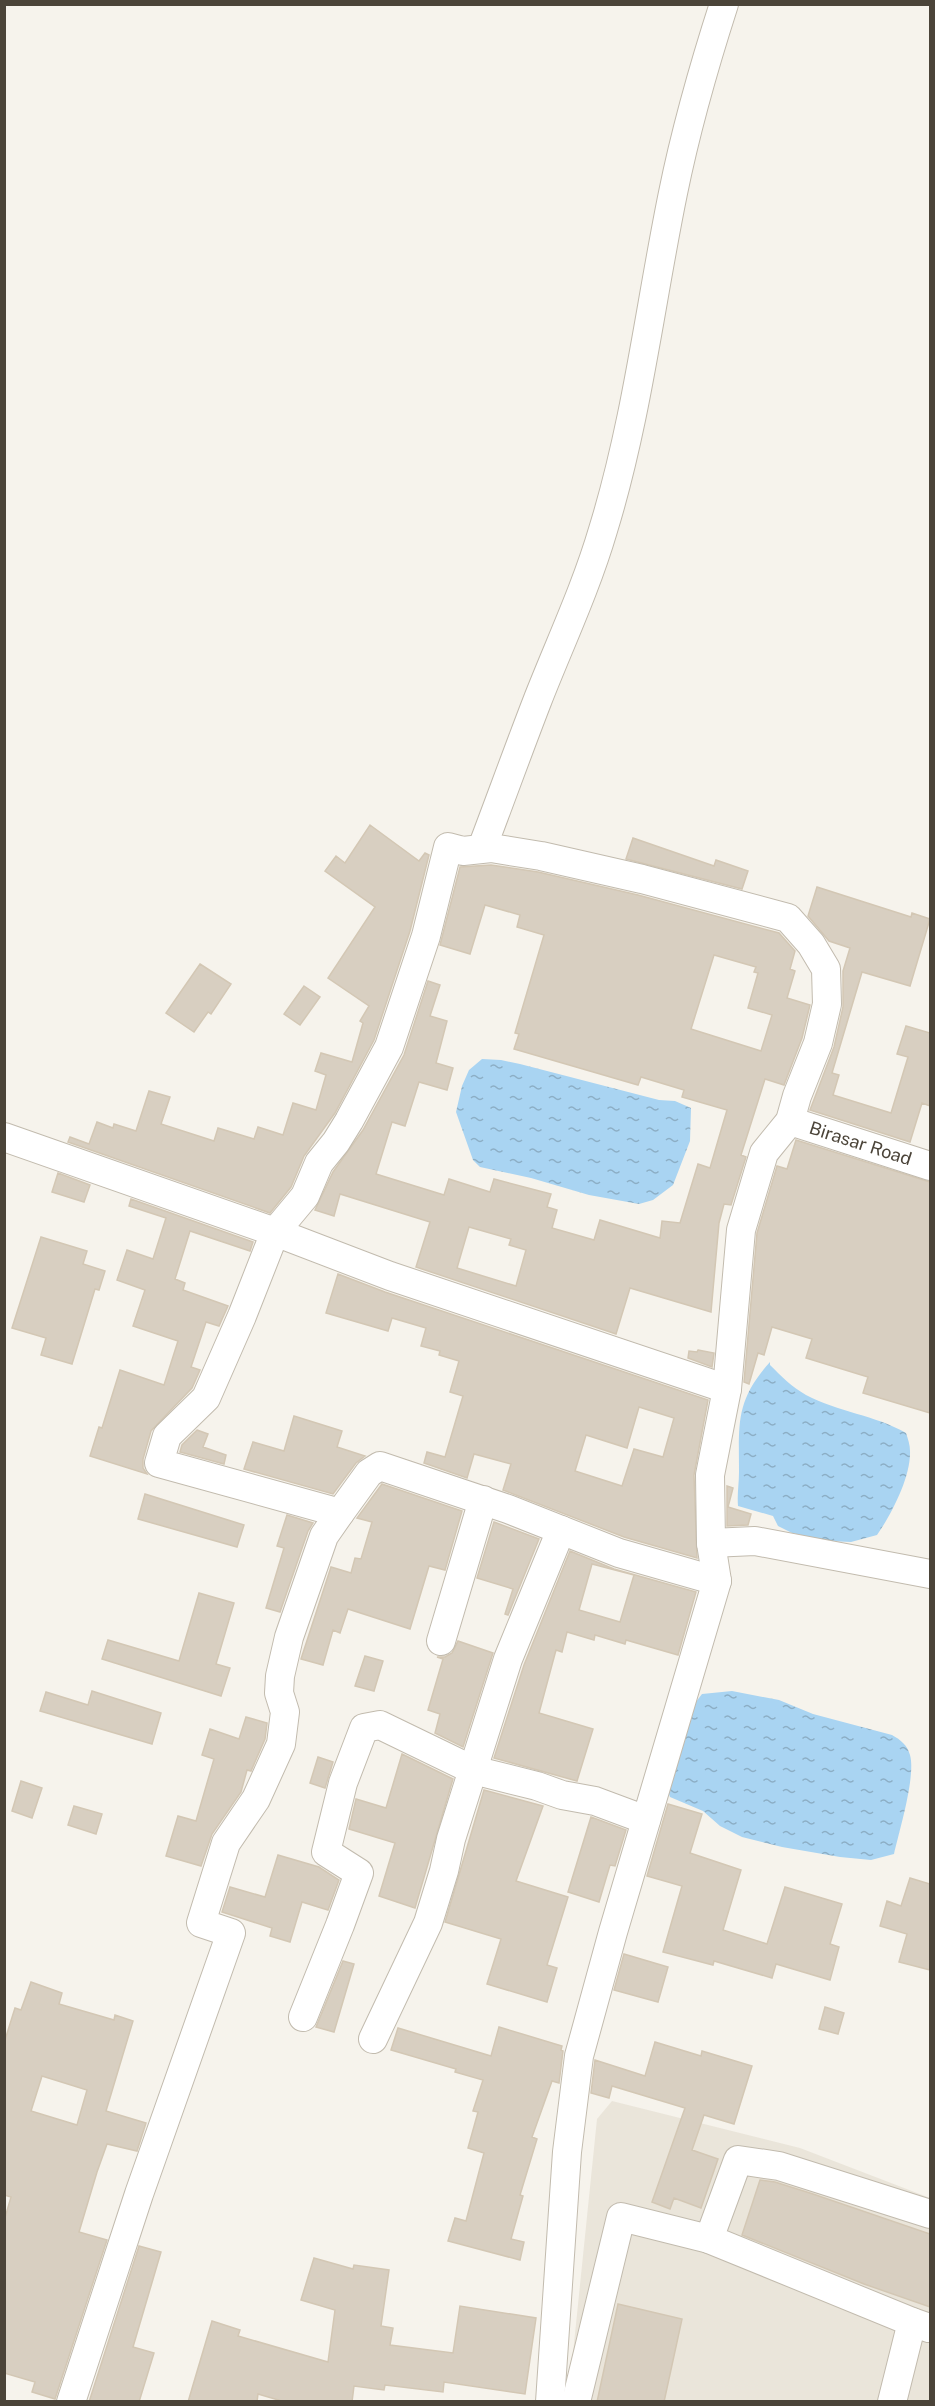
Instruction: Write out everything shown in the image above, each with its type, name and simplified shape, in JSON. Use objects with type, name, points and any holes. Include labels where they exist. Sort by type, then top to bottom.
[{"type":"street","points":[[482,848],[539,698],[570,625],[603,530],[642,367],[676,182],[724,4]]},
{"type":"street","points":[[340,1513],[159,1463],[167,1436],[206,1398],[275,1232],[305,1196],[319,1163],[349,1121],[388,1047],[426,936],[448,847],[463,850],[482,848],[541,856],[642,879],[788,918],[811,944],[826,969],[827,1004],[818,1043],[797,1096],[790,1121],[764,1153],[741,1230],[727,1389],[710,1475],[711,1543],[717,1581],[579,2056],[567,2152],[550,2402]]},
{"type":"street","name":"Birasar Road","points":[[790,1121],[930,1166]]},
{"type":"street","points":[[4,1137],[275,1232],[390,1276],[727,1389]]},
{"type":"street","points":[[71,2402],[139,2194],[231,1933],[201,1923],[226,1843],[256,1798],[281,1744],[285,1712],[279,1693],[280,1676],[289,1637],[324,1536],[369,1473],[380,1466],[483,1500],[619,1553],[717,1581]]},
{"type":"street","points":[[441,1641],[483,1500]]},
{"type":"street","points":[[373,2039],[428,1923],[451,1839],[508,1659],[561,1530]]},
{"type":"street","points":[[711,1543],[755,1541],[930,1574]]},
{"type":"street","points":[[303,2017],[359,1873],[326,1852],[343,1783],[364,1728],[380,1725],[473,1770],[537,1786],[562,1795],[595,1801],[646,1821]]},
{"type":"street","points":[[709,2239],[738,2160],[779,2166],[930,2214]]},
{"type":"street","points":[[576,2402],[621,2217],[709,2239],[921,2325],[892,2402]]},
{"type":"shaded area","points":[[612,2101],[800,2148],[930,2198],[930,2401],[568,2402],[597,2119]]},
{"type":"water","points":[[482,1059],[520,1064],[659,1100],[675,1101],[691,1108],[690,1141],[673,1185],[653,1200],[639,1204],[589,1195],[531,1178],[480,1167],[473,1160],[456,1112],[462,1086],[469,1070]]},
{"type":"water","points":[[770,1362],[770,1365],[783,1377],[806,1395],[906,1433],[910,1451],[904,1484],[877,1535],[851,1542],[829,1541],[792,1533],[778,1526],[773,1516],[738,1506],[741,1414],[750,1389]]},
{"type":"water","points":[[732,1691],[779,1700],[813,1714],[892,1735],[903,1743],[910,1755],[911,1776],[894,1854],[871,1860],[840,1857],[742,1837],[720,1826],[703,1811],[670,1797],[667,1788],[692,1707],[702,1694]]},
{"type":"building","points":[[370,825],[419,861],[425,853],[429,855],[410,931],[374,1040],[335,1113],[304,1156],[291,1187],[270,1213],[68,1142],[70,1137],[89,1144],[97,1122],[113,1128],[114,1124],[136,1131],[149,1091],[170,1097],[161,1124],[214,1141],[218,1128],[254,1139],[258,1127],[283,1135],[293,1103],[316,1110],[326,1075],[315,1071],[321,1053],[352,1062],[363,1023],[360,1021],[369,1006],[328,978],[375,907],[325,871],[336,856],[345,863]]},
{"type":"building","points":[[633,838],[714,866],[716,860],[748,871],[742,889],[626,859]]},
{"type":"building","points":[[491,865],[538,872],[638,895],[779,933],[795,951],[790,969],[795,971],[787,998],[810,1005],[802,1038],[784,1085],[765,1079],[741,1155],[746,1157],[731,1205],[724,1204],[719,1223],[711,1312],[630,1288],[616,1334],[416,1267],[430,1222],[340,1194],[334,1216],[315,1210],[333,1172],[363,1130],[404,1055],[428,981],[440,985],[430,1016],[447,1021],[436,1063],[453,1068],[447,1090],[419,1082],[405,1126],[392,1122],[376,1174],[444,1195],[449,1179],[490,1192],[494,1179],[551,1194],[547,1207],[557,1210],[552,1228],[594,1240],[600,1220],[660,1238],[662,1221],[680,1223],[698,1164],[710,1168],[727,1110],[682,1097],[684,1090],[641,1077],[638,1085],[514,1049],[519,1034],[515,1033],[544,935],[517,927],[520,915],[485,905],[470,954],[440,945],[460,867]],"holes":[[[714,955],[756,967],[754,972],[758,973],[748,1008],[772,1015],[761,1051],[691,1029]],[[469,1227],[511,1239],[509,1245],[526,1250],[516,1286],[457,1268]]]},
{"type":"building","points":[[817,887],[911,917],[912,913],[930,919],[910,986],[862,972],[832,1073],[839,1075],[833,1095],[891,1113],[908,1057],[897,1054],[906,1026],[930,1033],[930,1106],[922,1103],[910,1142],[810,1110],[834,1047],[843,1007],[843,971],[850,948],[829,941],[808,916]]},
{"type":"building","points":[[200,964],[231,984],[211,1014],[208,1012],[194,1032],[166,1013]]},
{"type":"building","points":[[304,986],[320,997],[300,1025],[284,1014]]},
{"type":"building","points":[[796,1140],[930,1182],[930,1413],[863,1393],[868,1377],[806,1358],[812,1339],[772,1327],[764,1355],[758,1353],[749,1384],[744,1382],[757,1233],[777,1166],[787,1169]]},
{"type":"building","points":[[58,1173],[90,1185],[84,1202],[52,1192]]},
{"type":"building","points":[[131,1199],[253,1242],[250,1251],[190,1231],[175,1279],[185,1283],[183,1290],[228,1306],[219,1326],[206,1322],[191,1367],[200,1370],[192,1388],[151,1431],[143,1459],[143,1468],[147,1474],[90,1456],[99,1427],[102,1428],[120,1370],[164,1385],[178,1341],[133,1326],[145,1290],[117,1280],[127,1250],[153,1259],[166,1218],[129,1206]]},
{"type":"building","points":[[41,1237],[87,1251],[83,1264],[105,1271],[99,1290],[95,1289],[72,1364],[41,1355],[46,1338],[12,1328]]},
{"type":"building","points":[[338,1274],[385,1292],[708,1400],[694,1475],[697,1558],[624,1537],[503,1490],[511,1464],[474,1454],[467,1478],[424,1463],[427,1452],[445,1457],[463,1396],[450,1392],[459,1361],[439,1355],[440,1351],[421,1346],[426,1328],[392,1318],[388,1331],[326,1313]],"holes":[[[639,1407],[674,1418],[663,1457],[634,1449],[622,1486],[575,1471],[586,1435],[627,1448]]]},
{"type":"building","points":[[698,1350],[714,1353],[712,1367],[688,1358],[689,1351],[697,1352]]},
{"type":"building","points":[[294,1416],[342,1431],[337,1447],[365,1456],[356,1463],[333,1494],[244,1469],[253,1442],[284,1451]]},
{"type":"building","points":[[197,1430],[208,1434],[203,1447],[226,1455],[224,1464],[180,1452],[182,1445]]},
{"type":"building","points":[[382,1484],[462,1511],[445,1570],[429,1566],[410,1629],[348,1609],[340,1633],[333,1630],[323,1665],[301,1659],[331,1567],[351,1573],[355,1558],[361,1559],[372,1522],[357,1518]]},
{"type":"building","points":[[727,1486],[733,1488],[728,1507],[751,1514],[748,1525],[727,1526]]},
{"type":"building","points":[[145,1494],[244,1525],[237,1547],[138,1519]]},
{"type":"building","points":[[287,1515],[313,1523],[308,1531],[280,1612],[266,1608],[284,1548],[277,1546]]},
{"type":"building","points":[[494,1522],[539,1539],[508,1615],[505,1614],[513,1589],[477,1578]]},
{"type":"building","points":[[570,1551],[614,1569],[696,1592],[678,1655],[626,1640],[625,1644],[595,1635],[594,1640],[567,1632],[562,1652],[556,1650],[539,1713],[593,1729],[577,1781],[494,1758],[524,1665]],"holes":[[[592,1564],[634,1575],[620,1622],[579,1610]]]},
{"type":"building","points":[[199,1593],[234,1603],[216,1664],[230,1668],[221,1696],[102,1659],[108,1640],[179,1661]]},
{"type":"building","points":[[458,1641],[493,1653],[463,1747],[435,1733],[440,1714],[428,1710],[443,1659],[437,1657],[445,1657],[452,1653]]},
{"type":"building","points":[[365,1656],[383,1661],[374,1691],[355,1686]]},
{"type":"building","points":[[92,1691],[161,1713],[152,1744],[40,1711],[46,1692],[88,1705]]},
{"type":"building","points":[[246,1717],[267,1723],[265,1739],[251,1771],[247,1770],[241,1792],[212,1834],[201,1866],[166,1856],[178,1816],[196,1821],[214,1759],[202,1755],[210,1729],[239,1739]]},
{"type":"building","points":[[402,1754],[453,1779],[415,1908],[379,1896],[395,1843],[349,1829],[356,1799],[386,1808]]},
{"type":"building","points":[[318,1757],[333,1762],[325,1788],[310,1783]]},
{"type":"building","points":[[21,1781],[42,1788],[32,1818],[12,1811]]},
{"type":"building","points":[[484,1790],[543,1806],[516,1881],[568,1897],[547,1965],[557,1968],[547,2002],[487,1984],[501,1939],[445,1922]]},
{"type":"building","points":[[668,1804],[702,1814],[690,1853],[741,1870],[723,1930],[767,1944],[785,1887],[842,1904],[830,1944],[839,1947],[830,1980],[776,1964],[772,1978],[714,1961],[713,1965],[663,1952],[682,1886],[647,1876]]},
{"type":"building","points":[[74,1806],[102,1814],[96,1834],[68,1825]]},
{"type":"building","points":[[591,1817],[626,1830],[615,1866],[610,1865],[599,1902],[568,1892]]},
{"type":"building","points":[[278,1855],[319,1867],[339,1880],[328,1910],[302,1902],[290,1942],[270,1936],[272,1928],[222,1912],[230,1887],[265,1897]]},
{"type":"building","points":[[910,1878],[930,1884],[930,1970],[899,1962],[907,1934],[880,1926],[887,1901],[901,1906]]},
{"type":"building","points":[[624,1954],[668,1967],[658,2002],[614,1990]]},
{"type":"building","points":[[343,1961],[354,1964],[334,2032],[316,2027]]},
{"type":"building","points":[[31,1982],[62,1993],[59,2004],[114,2020],[115,2015],[133,2021],[106,2111],[146,2123],[137,2151],[107,2144],[97,2172],[79,2232],[107,2240],[55,2399],[32,2392],[35,2382],[4,2373],[4,2221],[11,2197],[4,2195],[4,2043],[15,2008],[21,2010]],"holes":[[[42,2076],[87,2090],[77,2125],[31,2111]]]},
{"type":"building","points":[[825,2007],[844,2013],[838,2034],[819,2029]]},
{"type":"building","points":[[499,2027],[562,2046],[563,2051],[559,2083],[552,2081],[532,2137],[537,2139],[520,2195],[523,2196],[511,2239],[524,2242],[520,2260],[448,2241],[455,2218],[466,2221],[484,2153],[468,2148],[478,2112],[473,2111],[483,2080],[455,2072],[456,2069],[391,2050],[398,2028],[491,2056]]},
{"type":"building","points":[[655,2042],[701,2056],[702,2051],[752,2066],[734,2124],[704,2115],[692,2150],[718,2159],[701,2208],[674,2198],[670,2209],[652,2202],[685,2108],[612,2086],[609,2098],[591,2093],[595,2060],[645,2076]]},
{"type":"building","points":[[760,2180],[775,2182],[813,2194],[930,2234],[930,2307],[864,2284],[742,2235]]},
{"type":"building","points":[[139,2246],[161,2252],[133,2347],[154,2353],[139,2402],[89,2402]]},
{"type":"building","points":[[314,2258],[353,2269],[354,2265],[389,2270],[381,2326],[393,2328],[390,2345],[453,2353],[460,2306],[536,2318],[525,2394],[444,2382],[443,2392],[385,2385],[384,2390],[354,2386],[352,2402],[285,2402],[258,2394],[257,2402],[188,2402],[212,2321],[240,2330],[238,2336],[328,2362],[335,2310],[301,2300]]},
{"type":"building","points":[[618,2304],[682,2319],[664,2402],[597,2402]]}]
